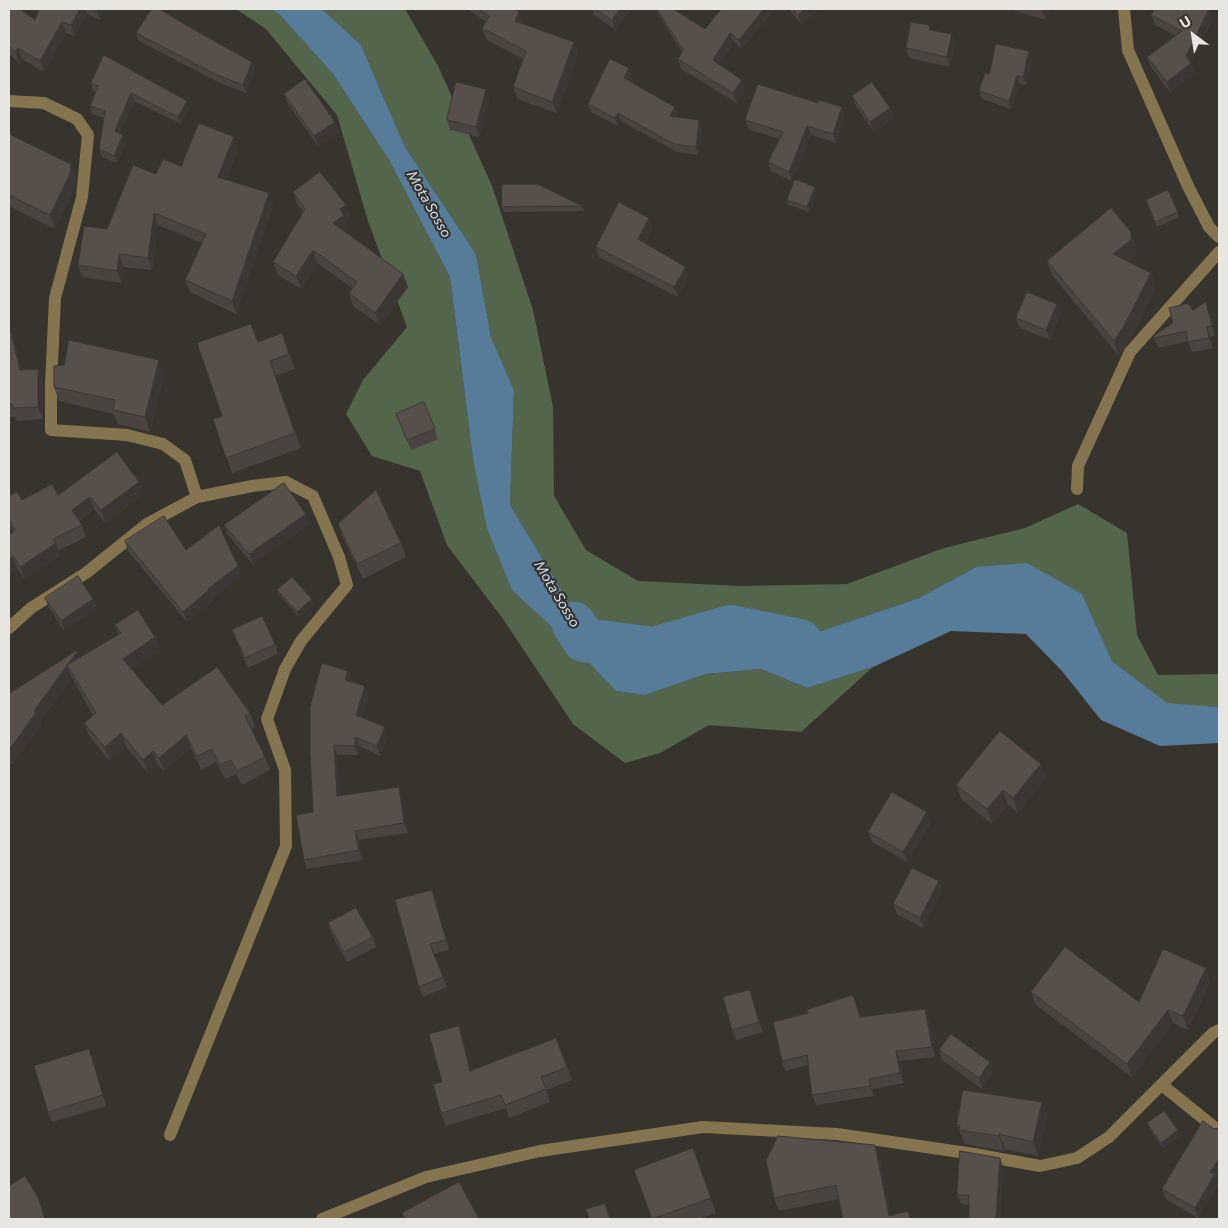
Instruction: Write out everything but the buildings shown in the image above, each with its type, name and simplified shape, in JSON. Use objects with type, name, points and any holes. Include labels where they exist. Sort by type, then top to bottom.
[{"type":"street","points":[[1124,9],[1128,50],[1188,186],[1209,227],[1219,237]]},
{"type":"street","points":[[9,101],[44,103],[78,119],[88,135],[82,197],[55,298],[51,385],[52,430],[127,435],[163,444],[184,460],[197,497]]},
{"type":"street","points":[[1076,489],[1078,466],[1130,352],[1219,252]]},
{"type":"street","points":[[9,628],[31,608],[86,573],[147,524],[197,497],[252,486],[286,482],[313,496],[338,557],[347,585],[301,641],[285,669],[267,718],[285,770],[286,846],[170,1135]]},
{"type":"street","points":[[322,1219],[426,1177],[540,1151],[703,1127],[837,1134],[974,1154],[1040,1166],[1077,1158],[1109,1137],[1213,1033],[1219,1030]]},
{"type":"street","points":[[1162,1085],[1219,1131]]},
{"type":"green space","points":[[236,9],[271,9],[280,15],[333,74],[389,160],[450,277],[473,459],[574,647],[616,691],[645,695],[706,674],[761,669],[807,688],[873,667],[801,732],[709,725],[660,753],[625,763],[573,724],[503,619],[447,545],[420,471],[372,456],[346,414],[363,380],[407,327],[368,221],[337,115],[266,29]]},
{"type":"green space","points":[[322,9],[405,9],[438,66],[492,186],[533,310],[553,407],[554,496],[586,550],[638,581],[740,586],[847,584],[944,548],[1025,528],[1078,504],[1127,533],[1137,635],[1158,675],[1219,674],[1219,707],[1167,704],[1112,661],[1082,594],[976,567],[919,598],[815,633],[760,621],[694,650],[642,657],[574,611],[510,505],[514,390],[491,337],[476,254],[405,147],[361,45]]},
{"type":"water","points":[[271,9],[322,9],[361,45],[405,147],[476,254],[491,337],[514,390],[510,505],[574,611],[642,657],[694,650],[760,621],[815,633],[919,598],[976,567],[1027,563],[1082,594],[1112,661],[1167,703],[1219,707],[1219,743],[1160,746],[1101,720],[1062,671],[1026,634],[951,631],[873,667],[807,688],[761,669],[706,674],[645,695],[616,691],[574,647],[512,590],[487,528],[473,459],[450,277],[389,160],[333,74],[280,15]]},
{"type":"waterway","name":"Mota Sosso","points":[[574,624],[584,640],[654,649],[731,627],[800,641]]}]
